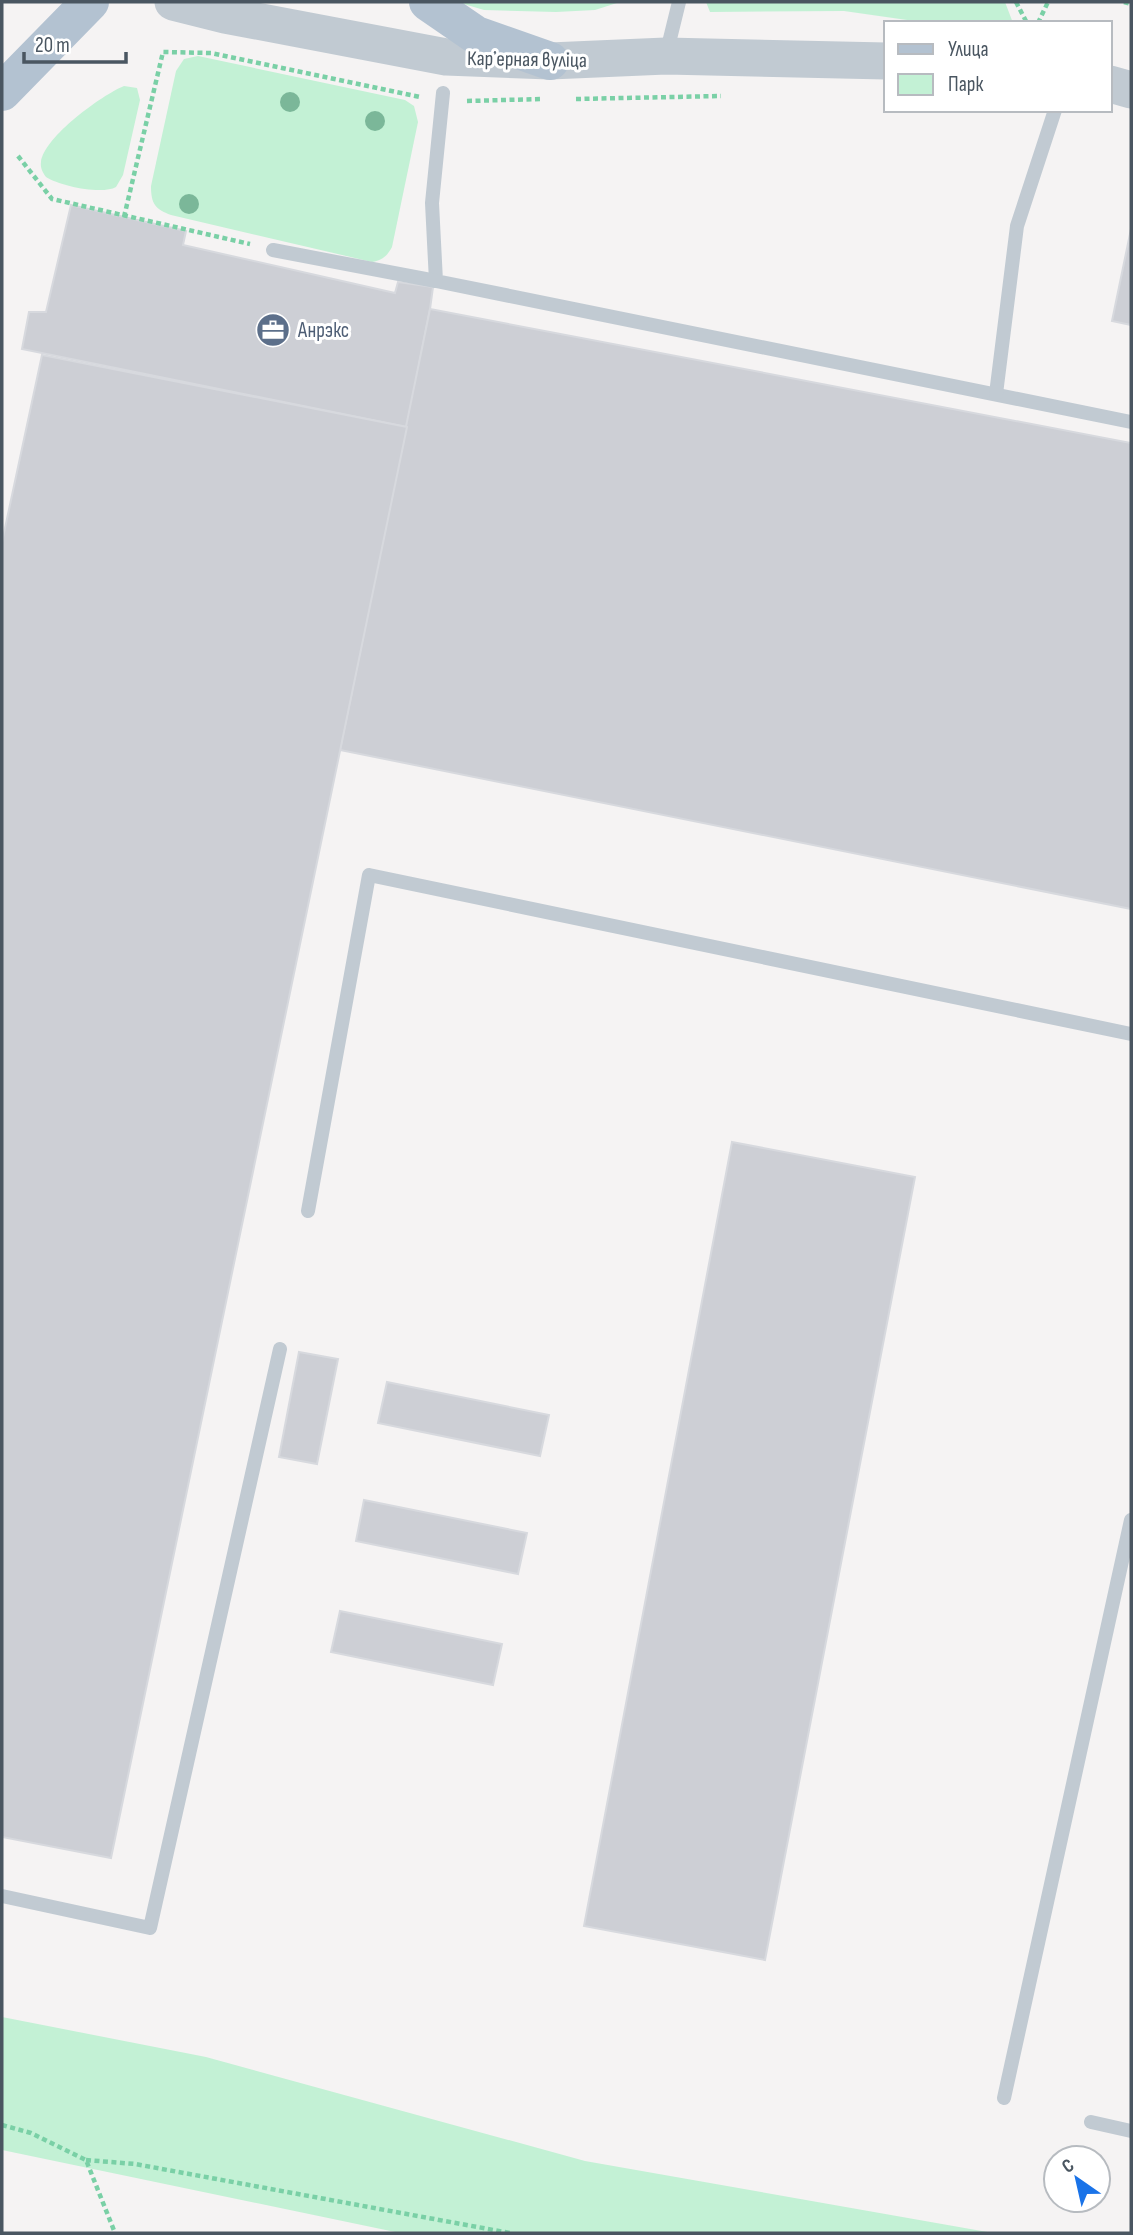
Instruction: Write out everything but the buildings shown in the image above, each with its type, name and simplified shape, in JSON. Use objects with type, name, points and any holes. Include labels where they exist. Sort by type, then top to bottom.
[{"type":"main road","points":[[2,92],[90,2]]},
{"type":"main road","points":[[428,2],[476,35],[550,61]]},
{"type":"street","name":"Карʼерная вуліца","points":[[173,2],[225,15],[446,57],[550,61],[666,56],[884,61]]},
{"type":"street","points":[[1112,85],[1131,90]]},
{"type":"lane","points":[[666,56],[679,2]]},
{"type":"lane","points":[[436,281],[432,203],[443,93]]},
{"type":"lane","points":[[996,394],[1017,226],[1054,112]]},
{"type":"lane","points":[[273,250],[1131,422]]},
{"type":"lane","points":[[308,1211],[369,876],[1131,1034]]},
{"type":"lane","points":[[2,1896],[150,1928],[280,1349]]},
{"type":"lane","points":[[1004,2098],[1131,1520]]},
{"type":"lane","points":[[1091,2122],[1131,2130]]},
{"type":"path","points":[[1016,2],[1026,21]]},
{"type":"path","points":[[1039,21],[1048,2]]},
{"type":"path","points":[[1124,2],[1131,4]]},
{"type":"path","points":[[125,216],[163,52]]},
{"type":"path","points":[[18,156],[52,199],[273,250]]},
{"type":"path","points":[[2,2125],[31,2133],[86,2160],[135,2164],[510,2233]]},
{"type":"path","points":[[86,2160],[115,2233]]},
{"type":"green space","points":[[457,2],[620,2],[595,10],[556,12],[484,10]]},
{"type":"green space","points":[[706,2],[1005,2],[1012,21],[914,21],[844,11],[710,12]]},
{"type":"green space","points":[[198,56],[405,100],[414,106],[418,122],[392,247],[386,255],[372,262],[171,215],[158,208],[153,202],[151,186],[176,71],[184,59]]},
{"type":"green space","points":[[124,86],[137,88],[140,100],[123,175],[116,187],[101,190],[81,188],[46,177],[41,162],[52,141],[89,107]]},
{"type":"green space","points":[[2,2017],[206,2057],[585,2161],[993,2233],[400,2233],[2,2150]]},
{"type":"place","name":"Анрэкс","points":[[273,330]]}]
